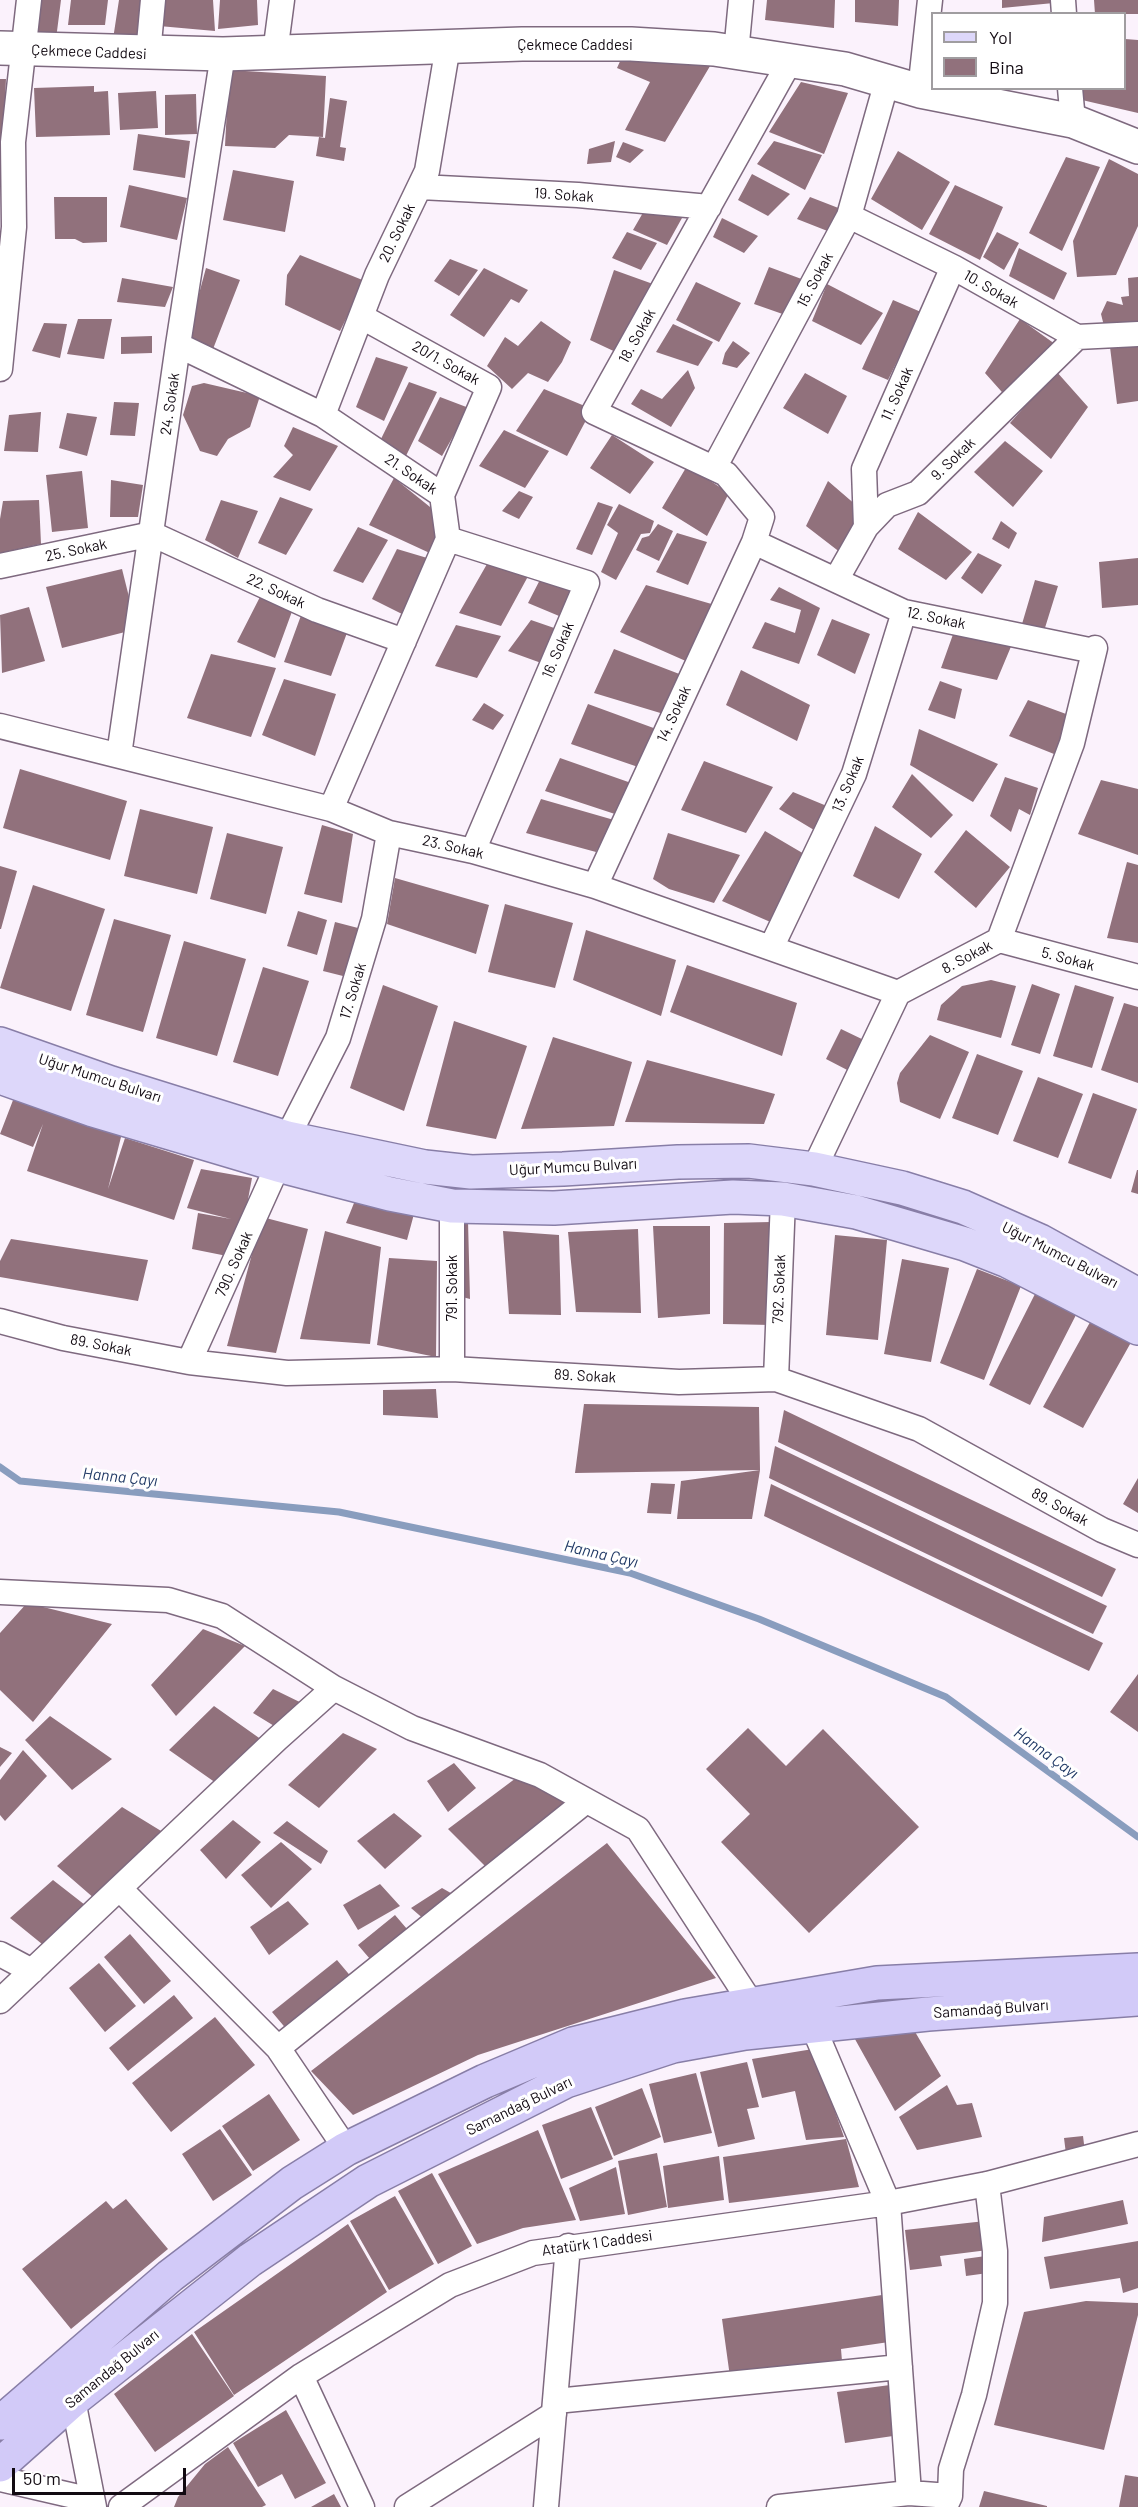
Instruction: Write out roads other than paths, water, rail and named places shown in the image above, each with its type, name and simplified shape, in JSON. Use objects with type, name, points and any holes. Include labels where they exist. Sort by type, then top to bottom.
[{"type":"highway","name":"Samandağ Bulvarı","points":[[0,2423],[170,2276],[292,2183],[346,2149],[485,2081],[573,2044],[685,2016],[877,1983],[1138,1970]]},
{"type":"highway","name":"Samandağ Bulvarı","points":[[0,2465],[73,2400],[250,2260],[368,2181],[566,2082],[674,2046],[812,2024],[1138,1999]]},
{"type":"main road","name":"Çekmece Caddesi","points":[[11,49],[223,54],[448,46],[631,44],[736,53],[845,69],[920,91],[1073,121],[1138,147]]},
{"type":"main road","name":"Uğur Mumcu Bulvarı","points":[[0,1044],[111,1083],[390,1194],[452,1206],[554,1208],[733,1197],[783,1199],[856,1212],[965,1244],[1008,1262],[1138,1328]]},
{"type":"main road","name":"Uğur Mumcu Bulvarı","points":[[0,1077],[93,1110],[282,1151],[471,1172],[750,1161],[814,1169],[902,1188],[963,1207],[1040,1241],[1138,1295]]},
{"type":"street","points":[[0,369],[14,227],[11,49],[29,0]]},
{"type":"street","points":[[148,54],[153,0]]},
{"type":"street","points":[[275,53],[282,0]]},
{"type":"street","points":[[736,53],[741,0]]},
{"type":"street","points":[[920,91],[930,0]]},
{"type":"street","name":"20. Sokak","points":[[323,415],[377,275],[427,171],[448,46]]},
{"type":"street","name":"24. Sokak","points":[[119,755],[178,345],[223,54]]},
{"type":"street","name":"18. Sokak","points":[[754,542],[762,517],[726,474],[594,412],[790,61]]},
{"type":"street","name":"15. Sokak","points":[[714,468],[849,216],[887,81]]},
{"type":"street","points":[[1070,90],[1073,121]]},
{"type":"street","name":"19. Sokak","points":[[420,187],[578,195],[709,207]]},
{"type":"street","name":"10. Sokak","points":[[849,216],[953,267],[1077,337]]},
{"type":"street","name":"11. Sokak","points":[[866,527],[864,469],[953,267]]},
{"type":"street","name":"20/1. Sokak","points":[[362,317],[489,387],[442,495]]},
{"type":"street","points":[[1077,337],[1138,334]]},
{"type":"street","name":"9. Sokak","points":[[836,580],[866,527],[887,505],[918,493],[1077,337]]},
{"type":"street","name":"21. Sokak","points":[[178,345],[323,415],[442,495],[448,540]]},
{"type":"street","name":"25. Sokak","points":[[0,566],[152,534]]},
{"type":"street","name":"22. Sokak","points":[[152,534],[317,610],[404,641]]},
{"type":"street","points":[[331,809],[448,540]]},
{"type":"street","name":"16. Sokak","points":[[448,540],[587,583],[473,851]]},
{"type":"street","name":"12. Sokak","points":[[754,542],[904,612],[1094,650]]},
{"type":"street","name":"14. Sokak","points":[[595,886],[754,542]]},
{"type":"street","name":"13. Sokak","points":[[771,948],[854,774],[904,612]]},
{"type":"street","name":"8. Sokak","points":[[898,993],[999,940],[1072,743],[1094,650]]},
{"type":"street","name":"23. Sokak","points":[[0,726],[331,809],[389,833],[473,851],[595,886],[898,993]]},
{"type":"street","name":"17. Sokak","points":[[282,1151],[338,1038],[375,919],[389,833]]},
{"type":"street","name":"5. Sokak","points":[[999,940],[1138,977]]},
{"type":"street","points":[[814,1169],[898,993]]},
{"type":"street","name":"790. Sokak","points":[[189,1362],[282,1151]]},
{"type":"street","name":"792. Sokak","points":[[776,1379],[783,1199]]},
{"type":"street","name":"791. Sokak","points":[[452,1206],[452,1370]]},
{"type":"street","name":"89. Sokak","points":[[0,1321],[63,1338],[189,1362],[287,1373],[452,1370],[679,1382],[776,1379],[919,1429],[1102,1530],[1137,1546]]},
{"type":"street","points":[[0,1592],[168,1600],[222,1616],[334,1688],[412,1728],[540,1775],[638,1829],[751,2003]]},
{"type":"street","points":[[0,2001],[334,1688]]},
{"type":"street","points":[[278,2048],[586,1801]]},
{"type":"street","points":[[120,1889],[278,2048],[346,2149]]},
{"type":"street","points":[[0,1954],[32,1971]]},
{"type":"street","points":[[812,2024],[888,2203],[909,2493]]},
{"type":"street","name":"Atatürk 1 Caddesi","points":[[121,2507],[301,2376],[450,2285],[533,2253],[568,2246],[888,2203],[987,2184],[1138,2144]]},
{"type":"street","points":[[779,2507],[836,2503],[909,2493],[948,2502],[951,2469],[974,2395],[995,2303],[995,2251],[987,2184]]},
{"type":"street","points":[[546,2507],[568,2246]]},
{"type":"street","points":[[407,2507],[555,2408],[900,2367]]},
{"type":"street","points":[[301,2376],[362,2507]]},
{"type":"street","points":[[73,2400],[94,2507]]},
{"type":"street","points":[[0,2479],[74,2496],[83,2507]]},
{"type":"waterway","name":"Hanna Çayı","points":[[0,1467],[20,1481],[339,1512],[630,1573],[759,1619],[946,1697],[1138,1837]]}]
